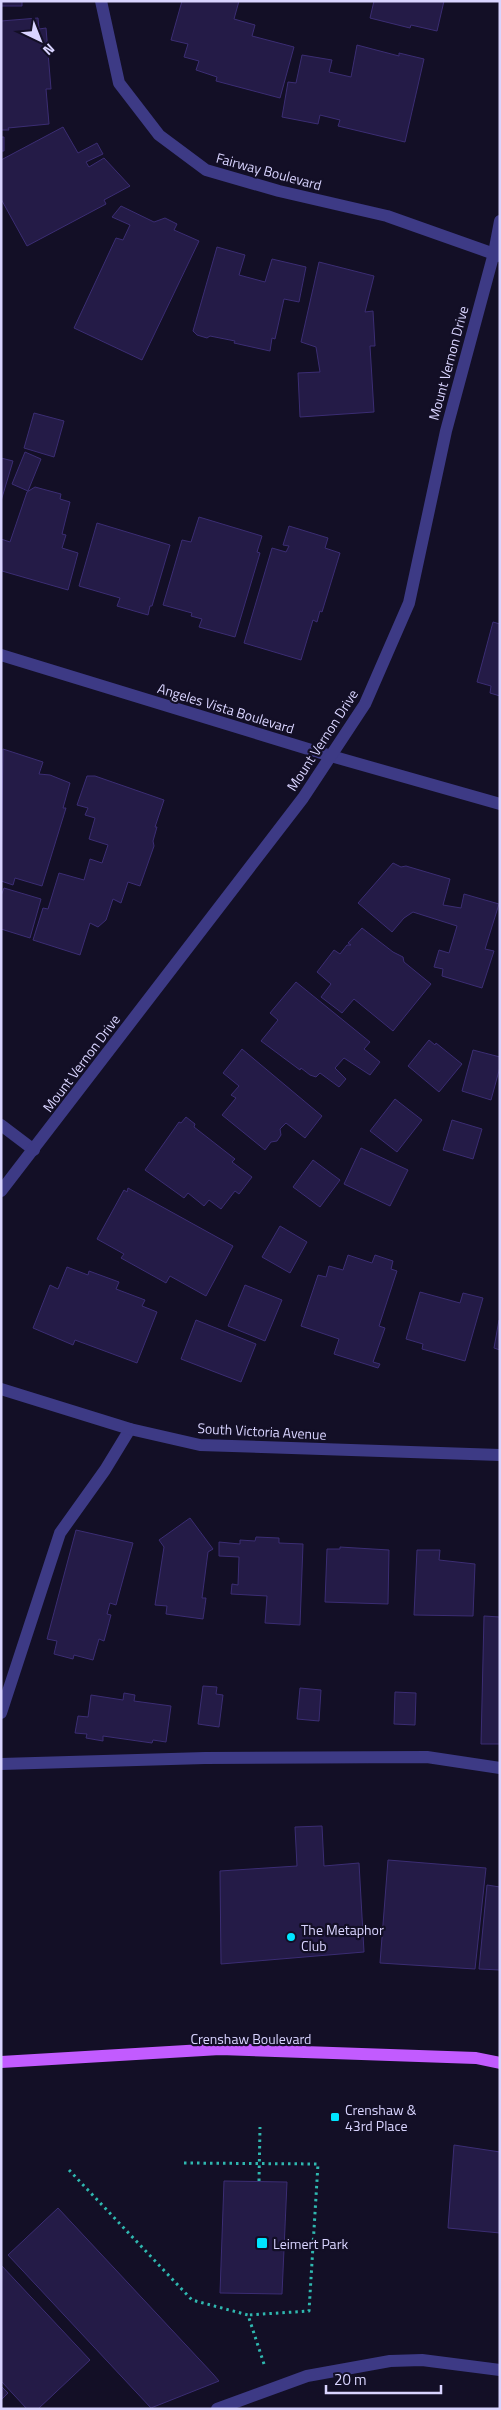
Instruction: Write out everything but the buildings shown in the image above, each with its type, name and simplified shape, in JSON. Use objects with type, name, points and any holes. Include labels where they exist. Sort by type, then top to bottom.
[{"type":"main road","name":"Crenshaw Boulevard","points":[[1,2062],[220,2050],[476,2058],[500,2063]]},
{"type":"street","name":"Fairway Boulevard","points":[[101,1],[119,83],[159,135],[206,170],[279,191],[387,216],[497,255]]},
{"type":"street","name":"Mount Vernon Drive","points":[[1,1191],[303,798],[365,704],[409,603],[446,431],[497,255],[500,222]]},
{"type":"street","name":"Angeles Vista Boulevard","points":[[1,655],[331,756],[500,804]]},
{"type":"street","points":[[1,1125],[34,1150]]},
{"type":"street","name":"South Victoria Avenue","points":[[1,1389],[130,1430],[200,1445],[500,1455]]},
{"type":"street","points":[[1,1713],[60,1533],[105,1470],[130,1430]]},
{"type":"street","points":[[1,1764],[205,1758],[427,1757],[500,1768]]},
{"type":"street","points":[[217,2409],[307,2376],[390,2361],[422,2360],[500,2370]]},
{"type":"path","points":[[259,2181],[260,2127]]},
{"type":"path","points":[[69,2170],[192,2300],[248,2315],[309,2311],[318,2164],[184,2163]]},
{"type":"path","points":[[248,2315],[262,2357]]},
{"type":"place","name":"The Metaphor Club","points":[[291,1937]]},
{"type":"place","name":"Crenshaw & 43rd Place","points":[[335,2117]]},
{"type":"place","name":"Leimert Park","points":[[262,2243]]}]
